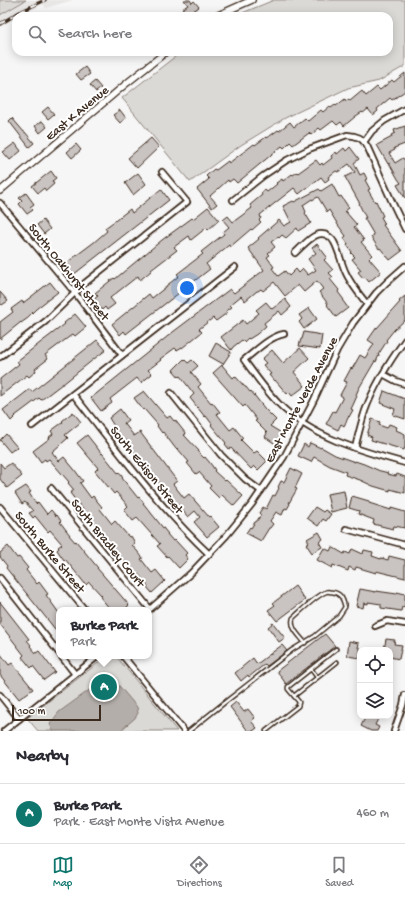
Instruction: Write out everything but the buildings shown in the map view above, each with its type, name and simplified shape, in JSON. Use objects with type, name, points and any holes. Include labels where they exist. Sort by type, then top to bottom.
[{"type":"street","points":[[225,12],[252,0]]},
{"type":"street","name":"East K Avenue","points":[[0,191],[161,56]]},
{"type":"street","points":[[364,142],[372,131],[384,121],[405,110]]},
{"type":"street","points":[[233,200],[263,176],[288,160],[309,149],[347,135],[354,136],[360,138],[367,146],[405,229]]},
{"type":"street","points":[[0,357],[46,321],[85,283],[187,202],[162,172]]},
{"type":"street","name":"South Oakhurst Street","points":[[0,203],[75,293],[122,355]]},
{"type":"street","points":[[295,253],[317,234],[329,236],[334,242],[345,271],[353,286],[367,304]]},
{"type":"street","name":"East Monte Verde Avenue","points":[[152,608],[191,573],[209,554],[236,524],[261,491],[284,457],[320,389],[337,350],[353,323],[367,304],[387,282],[405,266]]},
{"type":"street","points":[[32,426],[235,267]]},
{"type":"street","points":[[284,334],[271,338],[244,360],[278,403],[302,424],[326,436],[355,448],[405,463]]},
{"type":"street","points":[[355,448],[368,404],[383,374],[405,340]]},
{"type":"street","points":[[383,374],[405,384]]},
{"type":"street","points":[[171,393],[221,455],[261,491]]},
{"type":"street","name":"South Edison Street","points":[[73,394],[168,512],[209,554]]},
{"type":"street","name":"South Bradley Court","points":[[51,488],[148,607]]},
{"type":"street","name":"South Burke Street","points":[[0,507],[83,607]]},
{"type":"street","points":[[346,529],[405,545]]},
{"type":"street","points":[[0,578],[56,649]]},
{"type":"street","points":[[375,626],[387,621],[405,624]]},
{"type":"street","points":[[63,659],[75,674]]},
{"type":"street","points":[[4,731],[94,659]]},
{"type":"street","points":[[125,659],[184,731]]},
{"type":"street","points":[[0,695],[19,719]]},
{"type":"street","points":[[394,731],[405,695]]},
{"type":"lane","points":[[189,731],[292,650],[315,636],[339,616],[345,607],[344,600],[340,594],[327,591],[293,618],[293,627],[305,642]]},
{"type":"lane","points":[[266,731],[298,706],[299,702],[288,687],[336,649]]},
{"type":"lane","points":[[294,696],[337,662]]},
{"type":"lane","points":[[311,669],[317,677]]},
{"type":"shaded area","points":[[0,0],[26,0],[0,15]]},
{"type":"shaded area","points":[[26,0],[73,0],[46,8],[43,4],[26,12],[12,12],[12,20],[0,27],[0,15]]},
{"type":"shaded area","points":[[274,0],[405,0],[405,66],[379,81],[348,88],[285,118],[241,145],[190,182],[122,98],[176,56],[393,56],[393,12],[245,12]]},
{"type":"shaded area","points":[[103,659],[118,659],[177,731],[38,731],[27,718]]},
{"type":"shaded area","points":[[114,680],[137,707],[138,713],[135,718],[120,731],[53,731],[50,724],[59,712],[102,681]]},
{"type":"railway","points":[[20,12],[45,0]]},
{"type":"railway","points":[[0,24],[12,17]]},
{"type":"place","name":"Burke Park","points":[[104,687]]}]
